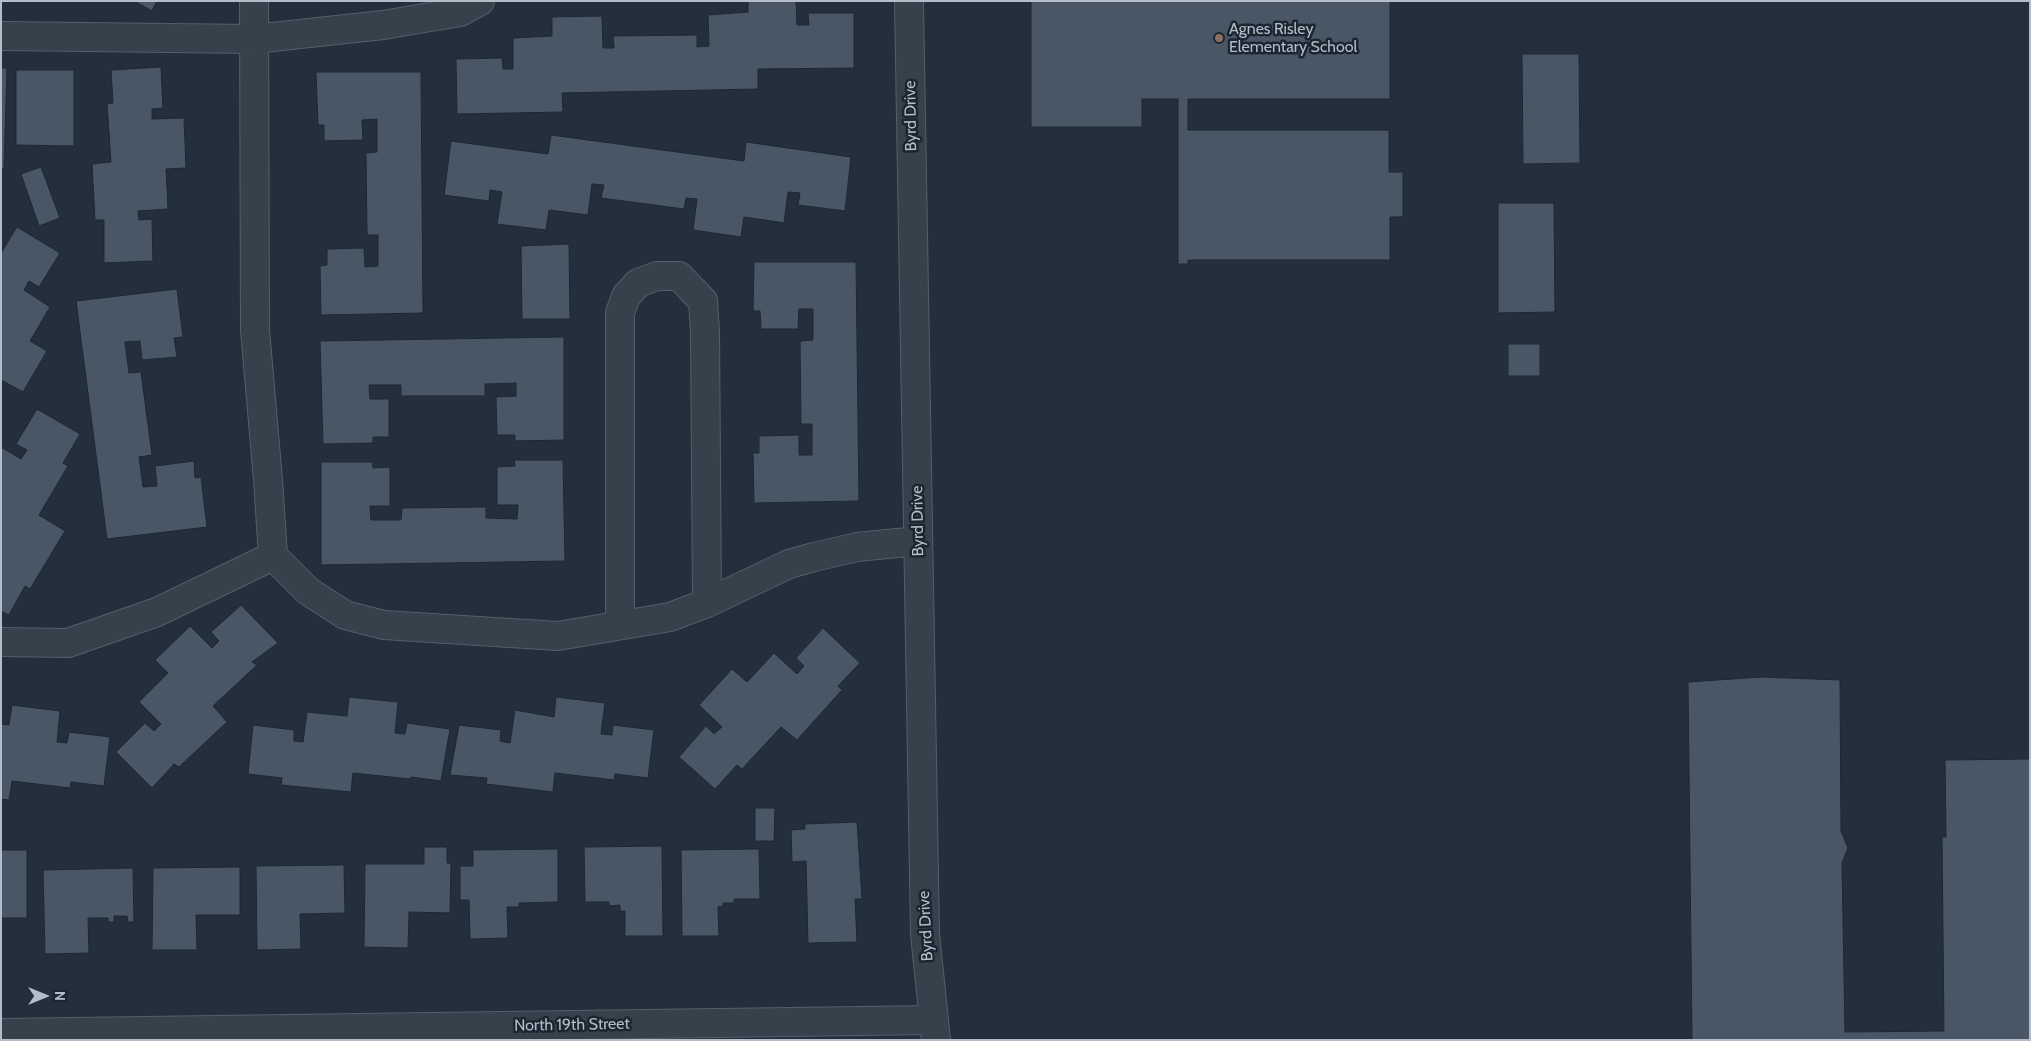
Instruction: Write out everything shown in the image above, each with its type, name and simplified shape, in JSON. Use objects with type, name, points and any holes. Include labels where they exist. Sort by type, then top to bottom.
[{"type":"street","points":[[254,1],[255,330],[273,556],[308,591],[345,615],[384,625],[558,636],[670,617],[789,564],[857,547],[918,541]]},
{"type":"street","points":[[1,36],[254,39],[383,25],[460,12],[480,1]]},
{"type":"street","name":"Byrd Drive","points":[[909,1],[925,934],[935,1030]]},
{"type":"street","points":[[620,625],[620,313],[626,296],[638,284],[656,276],[679,276],[704,301],[707,602]]},
{"type":"street","points":[[1,642],[68,643],[157,612],[273,556]]},
{"type":"street","name":"North 19th Street","points":[[1,1034],[935,1030]]},
{"type":"building","points":[[134,1],[157,1],[152,11]]},
{"type":"building","points":[[748,1],[796,1],[797,25],[809,25],[808,13],[854,13],[854,68],[758,69],[758,89],[562,93],[563,112],[457,114],[456,59],[502,58],[503,69],[513,69],[513,38],[552,36],[552,17],[602,16],[603,48],[614,48],[613,36],[697,35],[697,47],[709,46],[708,15],[748,12]]},
{"type":"building","points":[[1031,1],[1390,1],[1390,99],[1188,99],[1188,130],[1389,130],[1389,172],[1403,172],[1403,217],[1390,217],[1390,260],[1188,260],[1188,264],[1178,264],[1178,99],[1142,99],[1142,127],[1031,127]]},
{"type":"building","points":[[1522,54],[1579,54],[1580,163],[1523,164]]},
{"type":"building","points":[[161,67],[163,108],[152,109],[152,119],[184,118],[186,168],[166,169],[168,209],[138,211],[139,220],[152,219],[153,261],[104,263],[104,220],[95,220],[92,164],[111,162],[107,104],[113,103],[111,70]]},
{"type":"building","points":[[1,68],[7,68],[4,169],[1,169]]},
{"type":"building","points":[[16,70],[74,70],[74,146],[16,145]]},
{"type":"building","points":[[316,72],[421,72],[423,313],[321,315],[320,266],[327,265],[327,249],[364,248],[365,267],[378,266],[378,235],[367,235],[366,153],[377,152],[377,119],[362,120],[363,140],[324,141],[324,125],[318,125]]},
{"type":"building","points":[[551,135],[744,161],[746,142],[851,157],[845,211],[798,205],[800,193],[788,192],[784,223],[744,217],[741,237],[693,230],[697,199],[686,198],[684,209],[601,198],[604,185],[592,184],[588,215],[549,210],[546,230],[497,224],[502,192],[490,190],[489,201],[444,195],[451,141],[548,154]]},
{"type":"building","points":[[41,167],[60,218],[39,226],[21,174]]},
{"type":"building","points":[[1498,203],[1554,203],[1555,312],[1498,313]]},
{"type":"building","points":[[17,227],[60,253],[39,287],[29,281],[24,290],[50,307],[30,341],[47,351],[23,392],[1,380],[1,253]]},
{"type":"building","points":[[569,244],[570,319],[522,319],[521,246]]},
{"type":"building","points":[[754,262],[856,262],[859,501],[754,503],[753,453],[759,453],[759,436],[799,435],[799,455],[812,455],[812,424],[801,424],[800,341],[813,340],[813,309],[799,309],[798,329],[761,329],[760,311],[753,311]]},
{"type":"building","points":[[177,289],[183,337],[174,338],[177,357],[142,360],[140,341],[125,342],[129,373],[141,372],[152,455],[139,457],[143,487],[157,486],[155,466],[194,461],[195,478],[201,477],[207,527],[107,539],[76,301]]},
{"type":"building","points":[[564,337],[564,440],[515,441],[515,435],[497,435],[496,397],[516,396],[516,383],[485,384],[485,396],[401,396],[401,385],[369,385],[370,399],[389,399],[389,437],[373,437],[373,443],[323,444],[320,341]]},
{"type":"building","points":[[1508,344],[1540,344],[1540,376],[1508,376]]},
{"type":"building","points":[[37,409],[80,434],[63,463],[68,466],[39,515],[65,531],[30,589],[25,586],[9,615],[1,611],[1,447],[21,459],[27,450],[16,444]]},
{"type":"building","points":[[514,460],[563,460],[565,561],[321,565],[321,462],[372,462],[373,468],[390,467],[390,506],[370,506],[371,520],[401,520],[402,508],[486,507],[486,518],[517,519],[518,505],[497,505],[497,467],[515,466]]},
{"type":"building","points":[[241,605],[278,643],[252,662],[257,665],[213,706],[227,722],[179,767],[174,764],[152,788],[116,752],[145,723],[154,731],[161,724],[139,702],[168,673],[155,660],[190,626],[212,648],[219,641],[211,632]]},
{"type":"building","points":[[823,628],[860,663],[838,686],[842,690],[797,740],[781,727],[742,769],[737,765],[715,789],[679,757],[706,726],[714,734],[722,727],[699,705],[732,669],[747,682],[774,653],[797,674],[804,666],[796,658]]},
{"type":"building","points":[[1761,677],[1840,680],[1841,831],[1848,848],[1842,863],[1845,1032],[1944,1031],[1942,837],[1946,837],[1945,760],[2030,759],[2030,1040],[1692,1040],[1688,682]]},
{"type":"building","points":[[349,697],[398,702],[395,733],[405,734],[407,723],[450,729],[441,781],[353,773],[351,792],[281,785],[282,778],[248,774],[253,725],[294,730],[294,741],[303,742],[307,712],[347,716]]},
{"type":"building","points":[[556,697],[605,703],[601,734],[612,735],[613,725],[654,730],[648,778],[615,774],[614,780],[555,773],[553,792],[486,784],[487,778],[450,775],[459,725],[501,730],[500,741],[510,743],[515,710],[554,717]]},
{"type":"building","points":[[12,705],[60,711],[57,742],[67,743],[69,732],[110,737],[104,786],[71,782],[70,788],[12,781],[9,800],[1,799],[1,724],[9,725]]},
{"type":"building","points":[[755,808],[775,808],[774,841],[755,841]]},
{"type":"building","points":[[857,822],[862,899],[855,899],[857,942],[808,943],[806,861],[792,862],[791,830],[805,829],[805,824]]},
{"type":"building","points":[[662,846],[663,936],[625,936],[625,911],[620,911],[620,905],[609,906],[609,902],[585,902],[584,847]]},
{"type":"building","points":[[424,847],[447,847],[447,863],[451,863],[450,913],[409,912],[408,948],[364,947],[365,864],[424,864]]},
{"type":"building","points":[[558,849],[558,902],[519,903],[519,907],[507,907],[508,938],[470,939],[469,900],[460,900],[460,866],[473,866],[473,850]]},
{"type":"building","points":[[759,849],[760,899],[734,899],[734,903],[723,903],[723,906],[718,907],[719,936],[682,936],[681,850]]},
{"type":"building","points":[[1,850],[27,850],[27,918],[1,918]]},
{"type":"building","points":[[344,865],[345,913],[300,914],[301,949],[257,950],[256,866]]},
{"type":"building","points":[[240,867],[240,915],[196,915],[197,950],[152,950],[153,868]]},
{"type":"building","points":[[133,868],[134,922],[128,922],[127,916],[114,916],[114,922],[108,922],[108,918],[88,918],[89,953],[45,954],[43,870]]},
{"type":"place","name":"Agnes Risley Elementary School","points":[[1219,38]]}]
